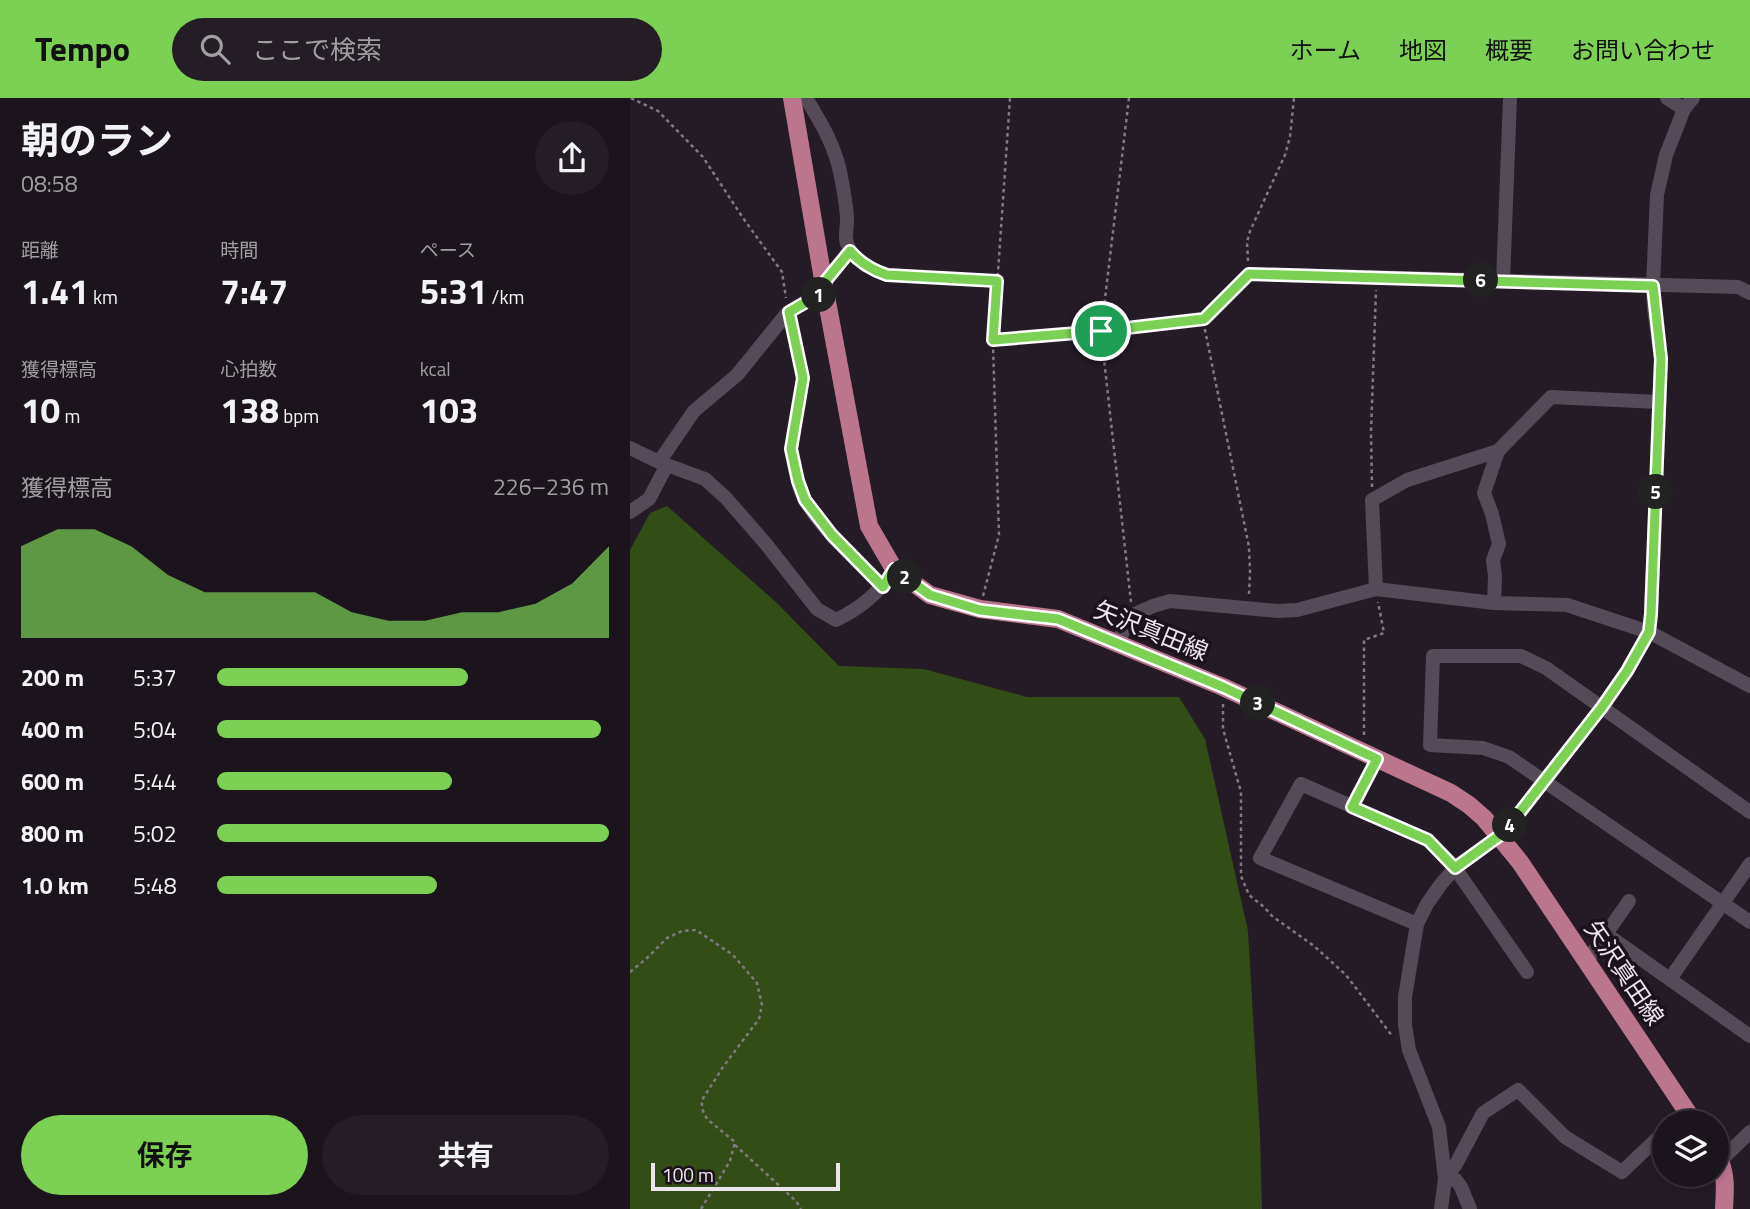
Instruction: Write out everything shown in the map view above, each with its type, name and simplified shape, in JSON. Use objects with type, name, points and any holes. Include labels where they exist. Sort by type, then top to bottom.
[{"type":"main road","name":"矢沢真田線","points":[[792,98],[869,526],[894,569],[930,595],[980,610],[1058,619],[1223,687],[1451,793],[1469,805],[1484,818],[1520,862],[1587,961],[1680,1110]]},
{"type":"main road","points":[[1724,1187],[1724,1209]]},
{"type":"street","points":[[630,512],[649,499],[663,464],[694,411],[737,375],[789,312],[824,287],[850,251],[845,232],[848,222],[842,180],[835,151],[806,98]]},
{"type":"street","points":[[1503,281],[1510,98]]},
{"type":"street","points":[[1441,1209],[1445,1179],[1439,1127],[1409,1050],[1405,1025],[1405,997],[1418,925],[1427,904],[1455,868],[1499,836],[1544,781],[1602,707],[1649,632],[1661,359],[1653,286],[1657,195],[1666,155],[1689,104],[1667,98]]},
{"type":"street","points":[[1249,274],[1738,287],[1750,293]]},
{"type":"street","points":[[1494,603],[1493,560],[1499,544],[1484,493],[1498,451],[1551,397],[1659,402]]},
{"type":"street","points":[[630,448],[663,464],[705,479],[726,498],[766,544],[817,609],[836,620],[852,612],[883,587],[894,569]]},
{"type":"street","points":[[791,449],[805,500],[832,535],[883,587]]},
{"type":"street","points":[[1376,589],[1373,500],[1406,480],[1498,451]]},
{"type":"street","points":[[1116,644],[1133,615],[1170,601],[1278,611],[1297,610],[1376,589],[1494,603],[1567,605],[1649,632],[1750,686]]},
{"type":"street","points":[[1749,810],[1546,668],[1521,656],[1433,656],[1430,745],[1483,748],[1509,757],[1750,922]]},
{"type":"street","points":[[1352,807],[1371,756]]},
{"type":"street","points":[[1418,925],[1260,858],[1301,784],[1428,840],[1455,868],[1527,972]]},
{"type":"street","points":[[1670,979],[1750,864]]},
{"type":"street","points":[[1587,961],[1629,901]]},
{"type":"street","points":[[1606,934],[1750,1035]]},
{"type":"street","points":[[1445,1179],[1483,1113],[1518,1090],[1565,1137],[1622,1172],[1652,1143]]},
{"type":"street","points":[[1729,1149],[1750,1132]]},
{"type":"street","points":[[1445,1179],[1456,1180],[1470,1209]]},
{"type":"path","points":[[631,98],[658,111],[703,157],[782,272],[803,378],[791,449]]},
{"type":"path","points":[[980,610],[999,535],[993,340],[1010,98]]},
{"type":"path","points":[[1129,98],[1101,331],[1133,615]]},
{"type":"path","points":[[993,340],[1204,319],[1249,274],[1247,242],[1285,155],[1290,137],[1294,98]]},
{"type":"path","points":[[850,251],[857,259],[887,275],[997,281]]},
{"type":"path","points":[[1373,500],[1371,432],[1377,277]]},
{"type":"path","points":[[1204,319],[1249,547],[1248,608]]},
{"type":"path","points":[[1371,756],[1364,640],[1384,633],[1376,589]]},
{"type":"path","points":[[630,972],[667,938],[681,931],[696,930],[733,955],[757,983],[762,1005],[759,1019],[723,1066],[702,1100],[702,1109],[707,1119],[796,1201],[801,1209]]},
{"type":"path","points":[[701,1209],[730,1161],[735,1142],[707,1119]]},
{"type":"green space","points":[[667,506],[777,603],[839,666],[924,669],[1027,697],[1179,697],[1205,739],[1248,931],[1262,1209],[630,1209],[630,550],[650,513]]},
{"type":"route","points":[[850,251],[857,259],[887,275],[997,281],[993,340],[1101,331],[1204,319],[1249,274],[1653,286],[1661,359],[1649,632],[1602,707],[1509,826],[1455,868],[1428,840],[1352,807],[1377,759],[1223,687],[1058,619],[980,610],[930,595],[894,569],[883,587],[832,535],[805,500],[791,449],[803,378],[789,312],[825,291],[823,284],[850,251]]}]
